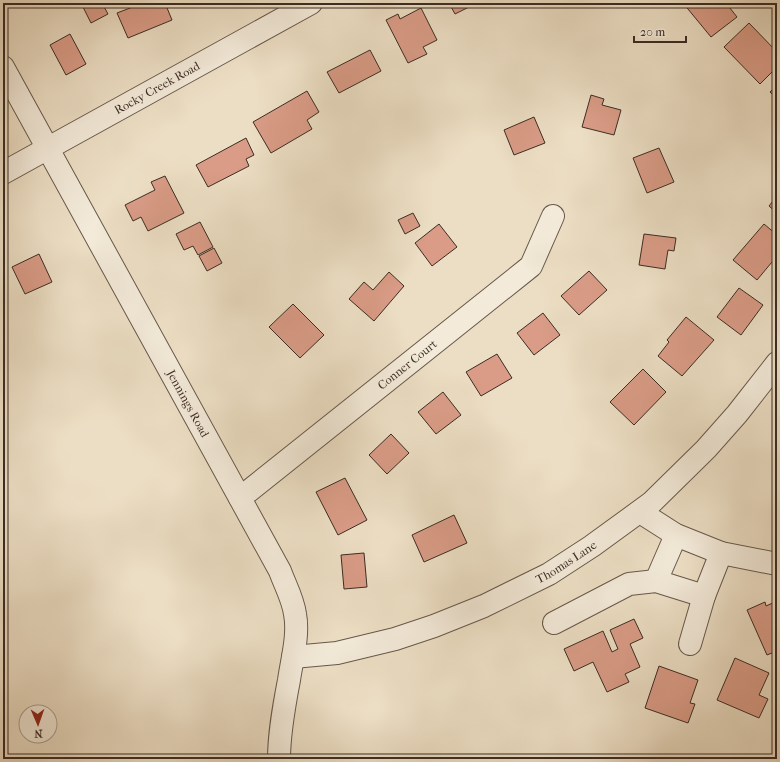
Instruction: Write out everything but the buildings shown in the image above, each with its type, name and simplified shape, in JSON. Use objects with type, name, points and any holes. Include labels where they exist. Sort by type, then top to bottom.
[{"type":"street","name":"Rocky Creek Road","points":[[3,173],[311,3]]},
{"type":"street","name":"Jennings Road","points":[[3,67],[280,571],[292,602],[296,628],[279,759]]},
{"type":"street","name":"Conner Court","points":[[240,498],[532,266],[553,216]]},
{"type":"street","name":"Thomas Lane","points":[[293,657],[337,652],[395,639],[469,612],[549,574],[592,546],[651,503],[699,457],[737,414],[777,363]]},
{"type":"street","points":[[640,512],[676,535],[722,553],[777,564]]},
{"type":"street","points":[[656,581],[676,535]]},
{"type":"street","points":[[690,644],[704,596],[722,553]]},
{"type":"street","points":[[554,623],[629,584],[656,581],[704,596]]}]
